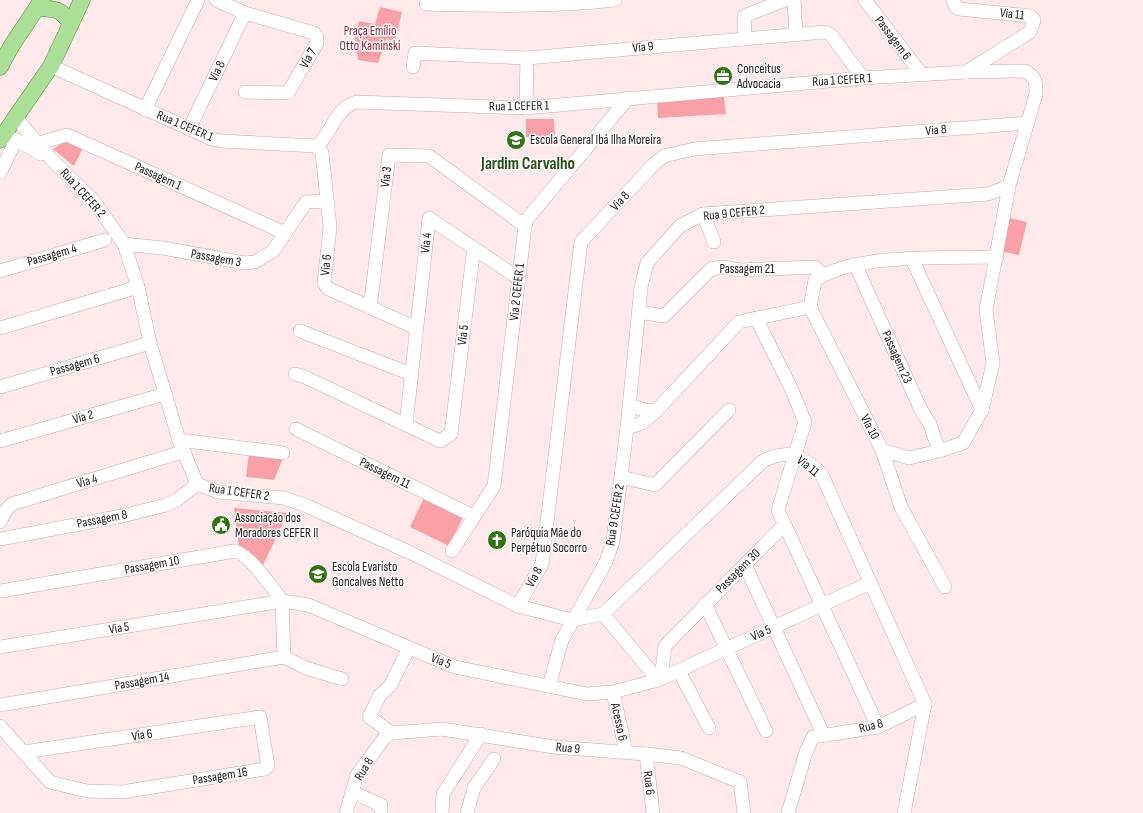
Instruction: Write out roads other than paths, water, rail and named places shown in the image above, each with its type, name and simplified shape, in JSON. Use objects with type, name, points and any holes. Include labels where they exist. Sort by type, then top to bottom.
[{"type":"main road","points":[[4,139],[16,118],[51,66],[82,0]]},
{"type":"main road","points":[[0,67],[6,47],[39,4],[59,10],[71,24]]},
{"type":"main road","points":[[0,121],[16,118]]},
{"type":"street","points":[[145,110],[198,0]]},
{"type":"street","name":"Via 7","points":[[216,0],[244,13],[314,33],[318,37],[288,93],[245,92]]},
{"type":"street","points":[[426,4],[491,6],[568,5],[615,0]]},
{"type":"street","points":[[744,38],[744,16],[784,0]]},
{"type":"street","points":[[794,0],[796,34]]},
{"type":"street","name":"Passagem 6","points":[[865,0],[922,75]]},
{"type":"street","name":"Via 11","points":[[953,0],[956,8],[1030,16],[1034,20],[1033,29],[1030,32],[966,72]]},
{"type":"street","name":"Via 8","points":[[189,129],[244,13]]},
{"type":"street","name":"Via 9","points":[[413,67],[415,53],[527,58],[744,38],[829,33],[864,78]]},
{"type":"street","points":[[526,108],[527,58]]},
{"type":"street","name":"Rua 1 CEFER 1","points":[[51,66],[145,110],[222,141],[317,146],[324,140],[341,110],[356,102],[526,108],[864,78],[966,72],[1025,71],[1033,75],[1036,83],[1036,94],[1028,123]]},
{"type":"street","name":"Via 2 CEFER 1","points":[[452,551],[473,516],[494,486],[518,278],[527,219],[628,98]]},
{"type":"street","name":"Rua 1 CEFER 2","points":[[16,118],[36,146],[93,200],[124,244],[138,287],[150,343],[180,446],[197,484],[218,492],[284,498],[307,506],[411,553],[518,606],[572,620]]},
{"type":"street","points":[[1009,186],[1028,123]]},
{"type":"street","name":"Via 8","points":[[518,606],[542,564],[581,242],[654,164],[664,156],[694,149],[1028,123]]},
{"type":"street","name":"Passagem 1","points":[[36,146],[67,135],[285,232]]},
{"type":"street","points":[[0,173],[4,139]]},
{"type":"street","name":"Rua 1 CEFER 2","points":[[4,139],[36,146]]},
{"type":"street","name":"Via 6","points":[[317,146],[322,153],[330,227],[324,282],[327,288],[416,328]]},
{"type":"street","name":"Via 3","points":[[370,308],[389,155],[428,156],[525,226]]},
{"type":"street","name":"Rua 9 CEFER 2","points":[[549,686],[562,640],[606,562],[613,541],[622,477],[641,287],[647,263],[680,226],[703,214],[988,194],[1009,186]]},
{"type":"street","name":"Via 10","points":[[810,307],[882,450],[909,458],[939,451],[963,442],[982,410],[993,363],[986,310],[1009,186]]},
{"type":"street","name":"Passagem 3","points":[[124,244],[163,248],[245,263],[255,262],[273,251],[306,202],[327,201]]},
{"type":"street","points":[[703,214],[714,242]]},
{"type":"street","name":"Via 4","points":[[406,424],[429,218],[518,278]]},
{"type":"street","name":"Passagem 4","points":[[0,271],[105,240]]},
{"type":"street","name":"Via 5","points":[[295,374],[440,441],[451,434],[473,255]]},
{"type":"street","points":[[627,428],[642,423],[656,411],[739,322],[810,307],[815,280],[823,275],[855,264],[912,259],[997,257]]},
{"type":"street","points":[[912,259],[982,410]]},
{"type":"street","name":"Passagem 23","points":[[855,264],[921,410],[930,424],[939,451]]},
{"type":"street","name":"Passagem 21","points":[[639,312],[664,316],[711,269],[723,267],[740,270],[815,268],[823,275]]},
{"type":"street","points":[[0,328],[138,287]]},
{"type":"street","points":[[756,318],[791,388],[805,422],[796,455],[778,506],[784,524],[878,727]]},
{"type":"street","points":[[300,331],[411,374]]},
{"type":"street","name":"Passagem 6","points":[[0,387],[150,343]]},
{"type":"street","name":"Via 2","points":[[0,440],[166,394]]},
{"type":"street","points":[[629,405],[644,410],[656,411]]},
{"type":"street","points":[[622,477],[655,485],[729,410]]},
{"type":"street","name":"Passagem 11","points":[[296,429],[473,516]]},
{"type":"street","points":[[180,446],[283,453]]},
{"type":"street","name":"Via 4","points":[[0,522],[6,510],[12,504],[180,446]]},
{"type":"street","points":[[882,450],[901,507],[946,587]]},
{"type":"street","name":"Via 11","points":[[603,614],[763,461],[780,454],[796,455],[820,473],[923,699]]},
{"type":"street","name":"Passagem 8","points":[[0,539],[122,516],[166,505],[177,500],[197,484]]},
{"type":"street","name":"Passagem 30","points":[[660,680],[665,646],[784,524]]},
{"type":"street","name":"Passagem 10","points":[[1,591],[235,551],[239,552],[258,570],[282,601]]},
{"type":"street","points":[[745,565],[775,626],[819,736],[806,752],[788,813]]},
{"type":"street","name":"Via 5","points":[[0,647],[282,601],[308,605],[455,667],[587,694],[613,692],[660,680],[870,582]]},
{"type":"street","points":[[282,601],[284,657],[306,668],[342,679]]},
{"type":"street","points":[[705,604],[766,732]]},
{"type":"street","points":[[572,620],[603,614],[660,680]]},
{"type":"street","points":[[392,733],[369,716],[380,696],[390,686],[409,648]]},
{"type":"street","name":"Passagem 14","points":[[0,705],[284,657]]},
{"type":"street","points":[[679,670],[709,728]]},
{"type":"street","name":"Acesso 6","points":[[613,692],[626,752]]},
{"type":"street","points":[[904,813],[923,699]]},
{"type":"street","name":"Rua 8","points":[[819,736],[878,727],[923,699]]},
{"type":"street","name":"Via 6","points":[[24,752],[260,717]]},
{"type":"street","name":"Passagem 16","points":[[24,752],[52,782],[87,791],[122,792],[266,769],[268,765],[260,717]]},
{"type":"street","points":[[0,726],[24,752]]},
{"type":"street","name":"Rua 9","points":[[392,733],[442,729],[481,734],[554,747],[626,752],[681,758],[740,782],[744,813]]},
{"type":"street","name":"Rua 8","points":[[346,813],[357,775],[385,737],[392,733]]},
{"type":"street","points":[[442,813],[443,794],[481,734]]},
{"type":"street","name":"Rua 6","points":[[646,754],[653,813]]},
{"type":"street","points":[[467,813],[474,788],[494,759]]},
{"type":"street","points":[[352,792],[381,804],[380,813]]},
{"type":"place","name":"Conceitus Advocacia","points":[[723,76]]},
{"type":"place","name":"Escola General Ibá Ilha Moreira","points":[[516,140]]},
{"type":"place","name":"Associação dos Moradores CEFER II","points":[[221,525]]},
{"type":"place","name":"Paróquia Mãe do Perpétuo Socorro","points":[[497,540]]},
{"type":"place","name":"Escola Evaristo Goncalves Netto","points":[[318,574]]},
{"type":"district","name":"Jardim Carvalho","points":[[528,164]]},
{"type":"park label","name":"Praça Emílio Otto Kaminski","points":[[370,38]]}]
